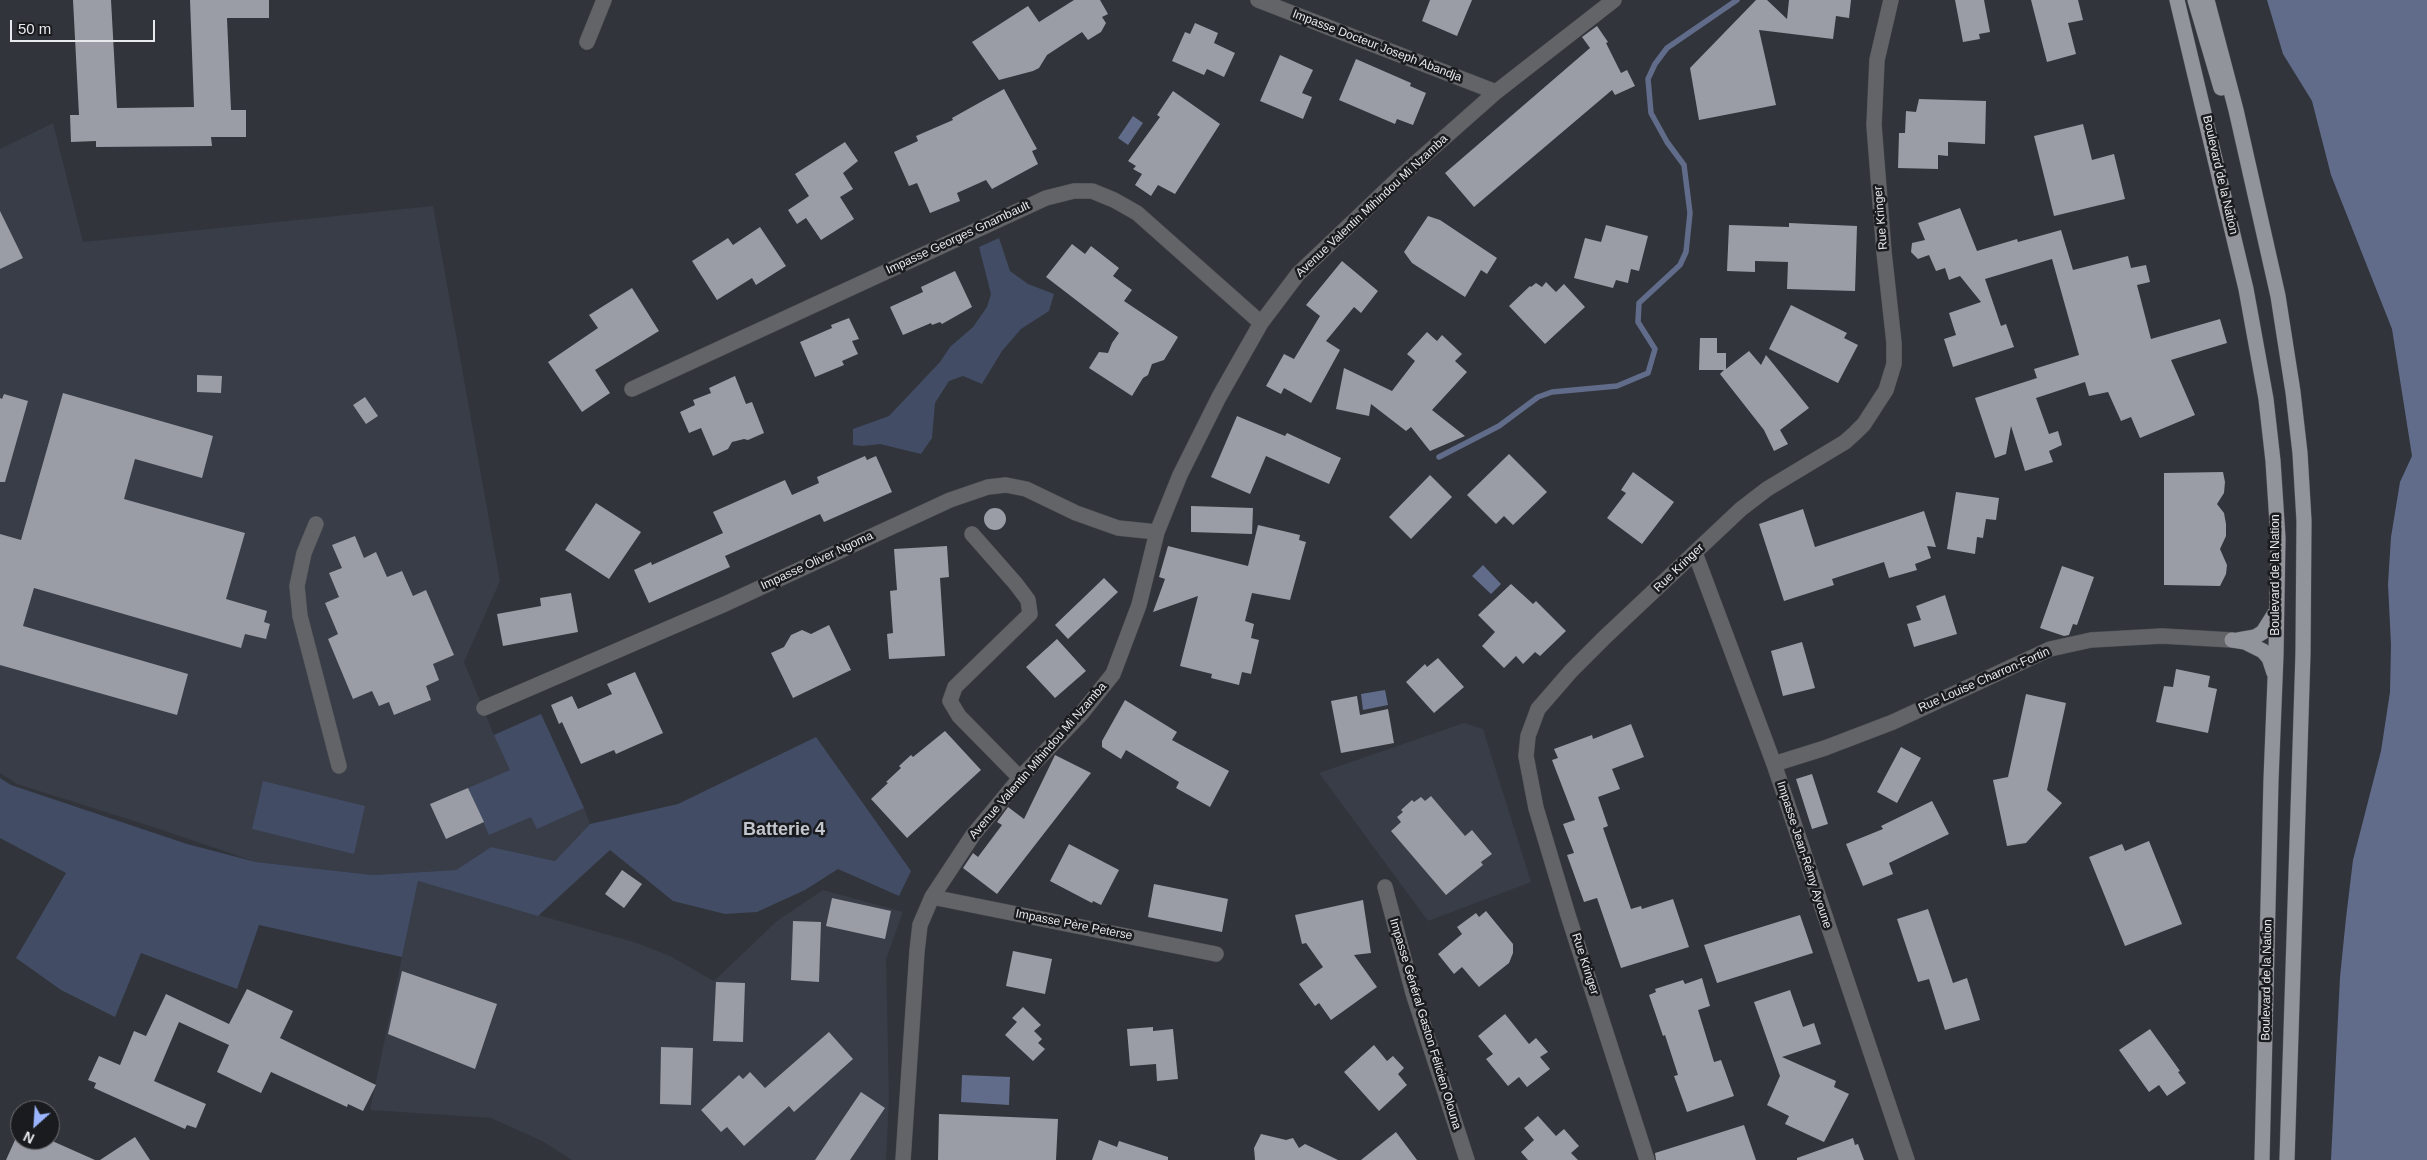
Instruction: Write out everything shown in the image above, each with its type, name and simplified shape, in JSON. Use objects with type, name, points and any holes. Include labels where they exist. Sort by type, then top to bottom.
[{"type":"main road","name":"Boulevard de la Nation","points":[[2177,0],[2238,254],[2263,380],[2276,498],[2276,679],[2271,780],[2262,1160]]},
{"type":"main road","points":[[2195,0],[2222,90],[2236,110]]},
{"type":"main road","points":[[2207,0],[2236,110],[2285,337],[2300,453],[2304,521],[2300,749],[2287,1160]]},
{"type":"main road","points":[[2232,640],[2255,637],[2263,632],[2270,625],[2277,609]]},
{"type":"main road","points":[[2232,640],[2245,642],[2263,651],[2273,666],[2276,679]]},
{"type":"street","points":[[587,42],[604,0]]},
{"type":"street","name":"Impasse Docteur Joseph Abandja","points":[[1258,0],[1496,92]]},
{"type":"street","name":"Avenue Valentin Mihindou Mi Nzamba","points":[[903,1160],[916,951],[920,926],[932,897],[972,835],[1020,778],[1080,714],[1113,674],[1139,605],[1157,532],[1180,475],[1219,397],[1261,323],[1298,274],[1318,252],[1496,92],[1614,0]]},
{"type":"street","name":"Rue Kringer","points":[[1647,1160],[1543,832],[1530,781],[1526,746],[1538,709],[1555,688],[1605,637],[1767,489],[1844,442],[1864,424],[1886,390],[1894,364],[1894,343],[1874,125],[1877,60],[1891,0]]},
{"type":"street","name":"Impasse Georges Gnambault","points":[[632,390],[1046,198],[1074,191],[1092,191],[1137,212],[1261,323]]},
{"type":"street","name":"Impasse Oliver Ngoma","points":[[484,708],[716,608],[950,500],[988,487],[1006,485],[1026,489],[1076,513],[1118,528],[1157,532]]},
{"type":"street","points":[[316,524],[304,553],[298,586],[300,616],[339,766]]},
{"type":"street","points":[[972,534],[1028,600],[1030,614],[955,688],[950,701],[959,716],[1020,778]]},
{"type":"street","name":"Impasse Jean-Rémy Ayoune","points":[[1695,553],[1774,764],[1907,1160]]},
{"type":"street","name":"Rue Louise Charron-Fortin","points":[[1774,764],[1825,748],[1893,722],[2050,649],[2091,640],[2162,636],[2232,640]]},
{"type":"street","name":"Impasse Général Gaston Félicien Olouna","points":[[1385,887],[1413,992],[1467,1160]]},
{"type":"street","name":"Impasse Père Peterse","points":[[932,897],[1216,954]]},
{"type":"shaded area","points":[[2267,0],[2427,0],[2427,1160],[2331,1160],[2340,977],[2346,918],[2353,860],[2381,751],[2390,692],[2391,645],[2388,584],[2391,537],[2400,482],[2412,456],[2392,329],[2331,175],[2312,101],[2283,54]]},
{"type":"shaded area","points":[[1133,116],[1143,123],[1128,145],[1118,138]]},
{"type":"shaded area","points":[[53,123],[83,242],[433,206],[500,581],[464,662],[494,735],[541,714],[584,808],[590,824],[555,861],[491,847],[456,870],[373,875],[256,862],[17,784],[0,773],[0,149]]},
{"type":"shaded area","points":[[999,238],[1010,271],[1028,284],[1054,294],[1049,311],[1021,329],[1002,351],[982,384],[963,376],[949,381],[935,403],[932,438],[921,454],[880,444],[853,445],[853,429],[889,416],[940,362],[950,347],[973,327],[987,307],[991,294],[979,247]]},
{"type":"shaded area","points":[[1483,565],[1501,584],[1491,594],[1472,576]]},
{"type":"shaded area","points":[[1385,690],[1388,705],[1363,710],[1361,694]]},
{"type":"shaded area","points":[[541,714],[584,808],[537,829],[531,817],[489,835],[468,788],[510,770],[494,735]]},
{"type":"shaded area","points":[[1464,723],[1483,729],[1531,882],[1428,921],[1319,773]]},
{"type":"shaded area","points":[[816,737],[911,871],[899,896],[838,869],[805,890],[757,912],[725,914],[673,901],[610,850],[538,916],[418,881],[402,957],[259,925],[237,989],[141,953],[115,1017],[61,990],[16,958],[66,873],[0,838],[0,778],[11,785],[187,844],[256,862],[373,875],[456,870],[491,847],[555,861],[590,824],[678,804]]},
{"type":"shaded area","points":[[263,781],[365,806],[354,854],[252,829]]},
{"type":"shaded area","points":[[418,881],[637,943],[670,956],[714,981],[777,921],[823,890],[903,912],[886,959],[889,1097],[886,1160],[572,1160],[542,1141],[491,1118],[370,1110]]},
{"type":"shaded area","points":[[962,1075],[1010,1077],[1009,1105],[961,1102]]},
{"type":"building","points":[[73,0],[111,0],[117,108],[194,107],[190,0],[269,0],[269,18],[227,18],[231,110],[246,110],[246,137],[211,137],[212,146],[96,147],[96,141],[71,142],[70,115],[79,115]]},
{"type":"building","points":[[1074,0],[1100,0],[1108,14],[1102,17],[1106,23],[1101,32],[1088,40],[1082,32],[1047,55],[1039,68],[1033,71],[999,80],[972,42],[1028,6],[1039,22]]},
{"type":"building","points":[[1430,0],[1472,0],[1457,36],[1422,21]]},
{"type":"building","points":[[1756,0],[1767,0],[1787,19],[1789,0],[1851,0],[1849,18],[1836,16],[1833,39],[1759,30],[1776,105],[1699,120],[1690,68]]},
{"type":"building","points":[[1955,0],[1984,0],[1990,32],[1979,34],[1980,39],[1963,42]]},
{"type":"building","points":[[2031,0],[2078,0],[2083,20],[2068,23],[2076,54],[2047,62]]},
{"type":"building","points":[[1195,23],[1218,33],[1214,43],[1235,53],[1224,77],[1207,69],[1204,75],[1172,61],[1185,32],[1190,34]]},
{"type":"building","points":[[1597,26],[1608,42],[1606,43],[1621,73],[1627,70],[1635,86],[1615,95],[1612,90],[1474,207],[1445,173],[1590,48],[1582,37]]},
{"type":"building","points":[[1280,55],[1313,70],[1302,93],[1312,97],[1303,119],[1260,101]]},
{"type":"building","points":[[1356,59],[1411,83],[1410,86],[1426,93],[1413,125],[1397,119],[1395,124],[1339,100]]},
{"type":"building","points":[[1004,89],[1037,149],[1032,151],[1038,164],[992,189],[986,180],[957,193],[960,201],[930,213],[917,183],[909,186],[894,152],[918,141],[916,136],[953,120],[952,118]]},
{"type":"building","points":[[1173,91],[1220,124],[1175,194],[1158,185],[1151,196],[1135,185],[1142,174],[1133,169],[1136,166],[1128,161],[1160,117],[1157,115]]},
{"type":"building","points":[[1919,99],[1986,101],[1985,144],[1948,142],[1948,156],[1938,155],[1938,169],[1898,168],[1899,133],[1905,133],[1906,111],[1916,112]]},
{"type":"building","points":[[2083,124],[2092,160],[2114,154],[2125,199],[2054,216],[2034,136]]},
{"type":"building","points":[[845,142],[858,161],[843,173],[853,189],[840,197],[854,219],[821,240],[806,218],[797,224],[788,210],[809,196],[795,174]]},
{"type":"building","points":[[1960,208],[1977,251],[2017,239],[2018,242],[2061,230],[2073,270],[2128,256],[2131,268],[2146,265],[2150,282],[2137,285],[2151,339],[2220,319],[2227,343],[2171,360],[2195,415],[2140,438],[2131,417],[2121,421],[2108,392],[2089,396],[2085,382],[2036,398],[2049,434],[2058,431],[2062,445],[2049,451],[2053,462],[2025,471],[2011,426],[2006,454],[1995,458],[1975,398],[2037,378],[2034,369],[2079,355],[2052,259],[1985,279],[2001,326],[2006,324],[2014,347],[1953,367],[1944,339],[1956,335],[1949,313],[1981,302],[1960,276],[1949,280],[1945,268],[1936,271],[1929,255],[1918,259],[1911,252],[1912,243],[1925,240],[1918,223]]},
{"type":"building","points":[[0,211],[23,258],[0,269]]},
{"type":"building","points":[[1428,216],[1440,220],[1497,258],[1487,274],[1481,270],[1465,297],[1412,263],[1404,252]]},
{"type":"building","points":[[1789,223],[1857,226],[1855,291],[1787,289],[1788,262],[1755,261],[1755,272],[1727,271],[1729,225],[1789,227]]},
{"type":"building","points":[[1606,225],[1648,236],[1639,271],[1631,269],[1628,283],[1616,280],[1613,288],[1574,278],[1585,238],[1601,242]]},
{"type":"building","points":[[760,227],[786,266],[756,285],[752,278],[717,300],[692,261],[728,238],[733,245]]},
{"type":"building","points":[[1072,244],[1085,254],[1091,246],[1119,268],[1113,276],[1132,290],[1124,301],[1178,337],[1164,360],[1152,364],[1148,375],[1143,378],[1132,396],[1089,368],[1099,352],[1108,353],[1119,333],[1046,277]]},
{"type":"building","points":[[1342,261],[1378,291],[1361,313],[1354,307],[1326,341],[1340,350],[1311,403],[1284,388],[1281,394],[1266,386],[1284,354],[1294,359],[1320,316],[1306,305]]},
{"type":"building","points":[[955,271],[972,307],[942,324],[940,322],[932,325],[931,323],[903,335],[890,307],[923,292],[921,287]]},
{"type":"building","points":[[1546,282],[1556,292],[1564,284],[1585,307],[1545,344],[1509,306],[1530,286],[1536,283],[1542,287]]},
{"type":"building","points":[[632,288],[659,331],[595,370],[610,393],[582,412],[548,362],[598,328],[589,315]]},
{"type":"building","points":[[1791,305],[1847,333],[1844,338],[1858,345],[1838,383],[1769,349]]},
{"type":"building","points":[[849,318],[859,339],[852,341],[858,354],[842,361],[844,365],[815,377],[800,342],[832,328],[831,325]]},
{"type":"building","points":[[1427,332],[1437,341],[1442,335],[1462,354],[1455,361],[1467,372],[1432,410],[1465,436],[1430,451],[1411,427],[1406,431],[1371,404],[1369,416],[1336,409],[1344,368],[1392,391],[1415,361],[1407,354]]},
{"type":"building","points":[[1700,338],[1717,338],[1717,353],[1726,353],[1726,369],[1749,351],[1761,365],[1766,355],[1809,408],[1780,430],[1788,444],[1774,451],[1764,430],[1720,374],[1724,370],[1699,370]]},
{"type":"building","points":[[197,375],[222,376],[221,393],[197,392]]},
{"type":"building","points":[[735,376],[746,404],[752,402],[764,433],[748,440],[732,442],[728,449],[713,456],[701,428],[689,433],[680,412],[695,405],[693,400],[711,393],[709,388]]},
{"type":"building","points":[[63,393],[213,436],[202,478],[135,459],[124,499],[245,533],[226,599],[267,611],[264,622],[270,624],[266,639],[245,634],[241,648],[34,588],[23,626],[188,674],[177,715],[0,665],[0,534],[21,540]]},
{"type":"building","points":[[4,394],[28,401],[5,482],[0,482],[0,398],[2,399]]},
{"type":"building","points":[[365,397],[378,416],[366,424],[353,405]]},
{"type":"building","points":[[1237,416],[1285,436],[1287,433],[1341,458],[1329,484],[1266,456],[1250,494],[1211,477]]},
{"type":"building","points":[[1509,454],[1547,492],[1513,525],[1504,516],[1496,524],[1467,495]]},
{"type":"building","points":[[865,456],[867,460],[876,456],[892,492],[824,522],[820,514],[725,556],[730,567],[649,603],[634,570],[651,562],[652,565],[723,533],[713,512],[785,480],[792,495],[819,483],[817,477]]},
{"type":"building","points":[[1633,472],[1674,502],[1642,544],[1607,518],[1626,493],[1621,490]]},
{"type":"building","points":[[2223,472],[2225,482],[2224,493],[2217,504],[2224,513],[2226,524],[2226,536],[2220,549],[2227,565],[2226,574],[2220,586],[2164,585],[2164,473]]},
{"type":"building","points":[[1430,475],[1452,497],[1411,539],[1389,517]]},
{"type":"building","points":[[1956,492],[1999,498],[1996,520],[1986,519],[1983,538],[1977,537],[1975,554],[1947,549]]},
{"type":"building","points":[[596,503],[641,532],[609,579],[565,550]]},
{"type":"building","points":[[1191,506],[1253,508],[1252,534],[1191,532]]},
{"type":"building","points":[[995,508],[1003,511],[1006,519],[1003,527],[995,530],[987,527],[984,519],[987,511]]},
{"type":"building","points":[[1803,509],[1815,547],[1924,511],[1936,547],[1927,546],[1931,558],[1915,564],[1917,570],[1889,578],[1884,562],[1832,579],[1834,585],[1784,601],[1759,524]]},
{"type":"building","points":[[1258,525],[1300,535],[1299,540],[1306,542],[1290,600],[1252,593],[1245,621],[1254,624],[1251,638],[1259,640],[1251,674],[1242,672],[1239,685],[1211,678],[1212,674],[1180,666],[1198,596],[1153,612],[1165,579],[1159,577],[1168,546],[1248,566]]},
{"type":"building","points":[[355,536],[364,558],[376,552],[387,577],[402,571],[413,596],[426,590],[454,655],[433,664],[439,680],[426,686],[431,700],[394,715],[389,702],[379,706],[372,691],[353,699],[328,639],[338,634],[325,603],[339,597],[329,573],[342,568],[332,545]]},
{"type":"building","points":[[947,546],[949,577],[940,578],[945,656],[889,659],[887,634],[893,633],[890,591],[897,590],[894,549]]},
{"type":"building","points":[[2062,566],[2094,577],[2077,625],[2073,624],[2069,635],[2064,636],[2040,628]]},
{"type":"building","points":[[1104,578],[1118,592],[1068,639],[1055,625]]},
{"type":"building","points":[[1511,584],[1533,604],[1536,601],[1566,631],[1540,656],[1535,652],[1523,664],[1516,656],[1504,668],[1482,646],[1495,632],[1478,615]]},
{"type":"building","points":[[571,593],[578,632],[503,646],[497,614],[541,606],[540,598]]},
{"type":"building","points":[[1945,595],[1957,634],[1914,647],[1907,624],[1921,620],[1916,606]]},
{"type":"building","points":[[829,625],[851,670],[793,698],[771,653],[784,647],[791,635],[802,630],[811,634]]},
{"type":"building","points":[[1057,639],[1086,671],[1055,698],[1026,667]]},
{"type":"building","points":[[1802,642],[1815,688],[1783,696],[1771,651]]},
{"type":"building","points":[[1438,658],[1464,687],[1434,713],[1406,682],[1425,664],[1427,667]]},
{"type":"building","points":[[2176,669],[2210,676],[2208,687],[2217,689],[2208,733],[2156,722],[2164,686],[2173,687]]},
{"type":"building","points":[[635,672],[663,733],[616,754],[614,750],[581,764],[562,722],[559,724],[551,705],[572,696],[578,709],[612,694],[607,684]]},
{"type":"building","points":[[2026,694],[2066,703],[2047,790],[2062,803],[2026,843],[2007,846],[1993,780],[2008,777]]},
{"type":"building","points":[[1357,696],[1360,715],[1388,709],[1394,743],[1341,753],[1331,701]]},
{"type":"building","points":[[1125,700],[1177,732],[1172,740],[1229,771],[1210,807],[1176,788],[1179,782],[1126,750],[1121,759],[1102,747],[1102,741]]},
{"type":"building","points":[[1631,724],[1644,757],[1612,769],[1620,789],[1598,797],[1608,826],[1603,828],[1631,909],[1641,906],[1642,909],[1673,899],[1689,947],[1621,968],[1597,898],[1584,902],[1567,855],[1574,853],[1563,824],[1575,820],[1552,760],[1558,758],[1554,749],[1592,735],[1593,739]]},
{"type":"building","points":[[945,731],[981,770],[907,838],[871,799],[901,768],[899,766]]},
{"type":"building","points":[[1901,747],[1921,758],[1897,803],[1877,792]]},
{"type":"building","points":[[1055,755],[1091,773],[997,894],[963,868],[973,853],[978,857],[1002,825],[997,822],[1008,807],[1024,819]]},
{"type":"building","points":[[1812,774],[1828,824],[1812,829],[1796,779]]},
{"type":"building","points":[[468,788],[484,822],[446,839],[430,804]]},
{"type":"building","points":[[1431,796],[1465,836],[1472,830],[1492,854],[1481,862],[1483,865],[1446,895],[1391,831],[1401,822],[1397,817],[1403,812],[1401,810],[1412,800],[1414,802],[1421,797],[1425,801]]},
{"type":"building","points":[[1932,801],[1949,834],[1889,863],[1893,874],[1863,886],[1846,844],[1883,829],[1881,826]]},
{"type":"building","points":[[2149,841],[2182,924],[2125,946],[2089,857],[2122,844],[2125,851]]},
{"type":"building","points":[[1069,844],[1119,870],[1101,905],[1093,901],[1092,903],[1050,881]]},
{"type":"building","points":[[622,870],[642,884],[624,908],[605,894]]},
{"type":"building","points":[[1154,884],[1228,899],[1222,932],[1148,917]]},
{"type":"building","points":[[832,898],[891,911],[885,939],[826,926]]},
{"type":"building","points":[[1363,900],[1371,953],[1354,955],[1377,987],[1331,1020],[1319,1003],[1315,1006],[1299,984],[1323,967],[1306,943],[1302,944],[1295,915]]},
{"type":"building","points":[[1928,909],[1953,983],[1967,978],[1980,1020],[1945,1030],[1929,979],[1918,982],[1897,919]]},
{"type":"building","points":[[1486,911],[1513,944],[1513,953],[1509,963],[1479,987],[1462,967],[1454,974],[1438,954],[1462,934],[1457,927],[1476,913],[1479,917]]},
{"type":"building","points":[[1800,915],[1813,953],[1717,983],[1704,945]]},
{"type":"building","points":[[793,921],[821,922],[819,982],[791,980]]},
{"type":"building","points":[[1013,951],[1052,959],[1045,994],[1006,986]]},
{"type":"building","points":[[402,971],[497,1004],[475,1069],[388,1034]]},
{"type":"building","points":[[1702,978],[1710,1006],[1698,1010],[1714,1062],[1721,1060],[1734,1096],[1687,1112],[1674,1076],[1678,1075],[1649,995],[1656,992],[1655,989],[1683,980],[1685,984]]},
{"type":"building","points":[[716,982],[745,983],[743,1042],[713,1041]]},
{"type":"building","points":[[247,989],[293,1011],[280,1038],[376,1085],[363,1111],[348,1104],[347,1107],[271,1072],[261,1093],[217,1072],[229,1045],[179,1022],[154,1081],[206,1104],[196,1128],[187,1125],[185,1129],[94,1088],[96,1083],[88,1080],[99,1056],[120,1065],[134,1031],[146,1036],[166,994],[229,1024]]},
{"type":"building","points":[[1790,990],[1803,1027],[1814,1023],[1821,1044],[1782,1057],[1836,1081],[1834,1087],[1849,1094],[1824,1142],[1785,1124],[1789,1116],[1767,1105],[1780,1076],[1754,1002]]},
{"type":"building","points":[[1023,1007],[1041,1025],[1034,1031],[1042,1039],[1038,1043],[1045,1049],[1033,1061],[1005,1035],[1017,1022],[1012,1018]]},
{"type":"building","points":[[1505,1014],[1529,1044],[1536,1038],[1548,1052],[1540,1057],[1550,1069],[1527,1087],[1519,1077],[1508,1086],[1486,1059],[1493,1054],[1478,1036]]},
{"type":"building","points":[[1153,1027],[1153,1031],[1173,1029],[1178,1079],[1157,1081],[1156,1064],[1130,1066],[1127,1029]]},
{"type":"building","points":[[2150,1029],[2180,1071],[2178,1072],[2186,1083],[2167,1096],[2159,1085],[2149,1092],[2119,1050]]},
{"type":"building","points":[[829,1032],[853,1059],[794,1112],[789,1106],[744,1146],[727,1127],[721,1132],[701,1110],[739,1075],[743,1079],[750,1072],[765,1088]]},
{"type":"building","points":[[1374,1045],[1387,1061],[1393,1056],[1404,1068],[1398,1074],[1407,1085],[1379,1111],[1344,1072]]},
{"type":"building","points":[[661,1047],[693,1048],[691,1105],[660,1104]]},
{"type":"building","points":[[861,1092],[885,1108],[850,1160],[815,1160]]},
{"type":"building","points":[[939,1114],[1058,1119],[1056,1160],[938,1160]]},
{"type":"building","points":[[1538,1116],[1556,1136],[1564,1129],[1579,1146],[1571,1153],[1578,1160],[1528,1160],[1521,1152],[1534,1140],[1524,1128]]},
{"type":"building","points":[[1744,1125],[1756,1160],[1656,1160],[1655,1153]]},
{"type":"building","points":[[1396,1132],[1417,1160],[1361,1160]]},
{"type":"building","points":[[1261,1134],[1286,1140],[1293,1138],[1299,1148],[1305,1144],[1338,1160],[1255,1160],[1254,1148]]},
{"type":"building","points":[[135,1137],[150,1160],[100,1160]]},
{"type":"building","points":[[1853,1138],[1855,1145],[1858,1144],[1864,1160],[1797,1160],[1797,1158]]},
{"type":"building","points":[[1099,1140],[1117,1147],[1119,1141],[1168,1157],[1168,1160],[1092,1160]]},
{"type":"building","points":[[60,1144],[95,1160],[6,1160],[10,1150],[60,1150]]},
{"type":"waterway","points":[[1439,457],[1499,426],[1538,397],[1552,392],[1617,386],[1648,373],[1655,349],[1638,322],[1639,303],[1680,265],[1686,252],[1690,213],[1684,165],[1667,142],[1651,113],[1648,79],[1655,64],[1667,48],[1737,0]]},
{"type":"district","name":"Batterie 4","points":[[784,830]]}]
